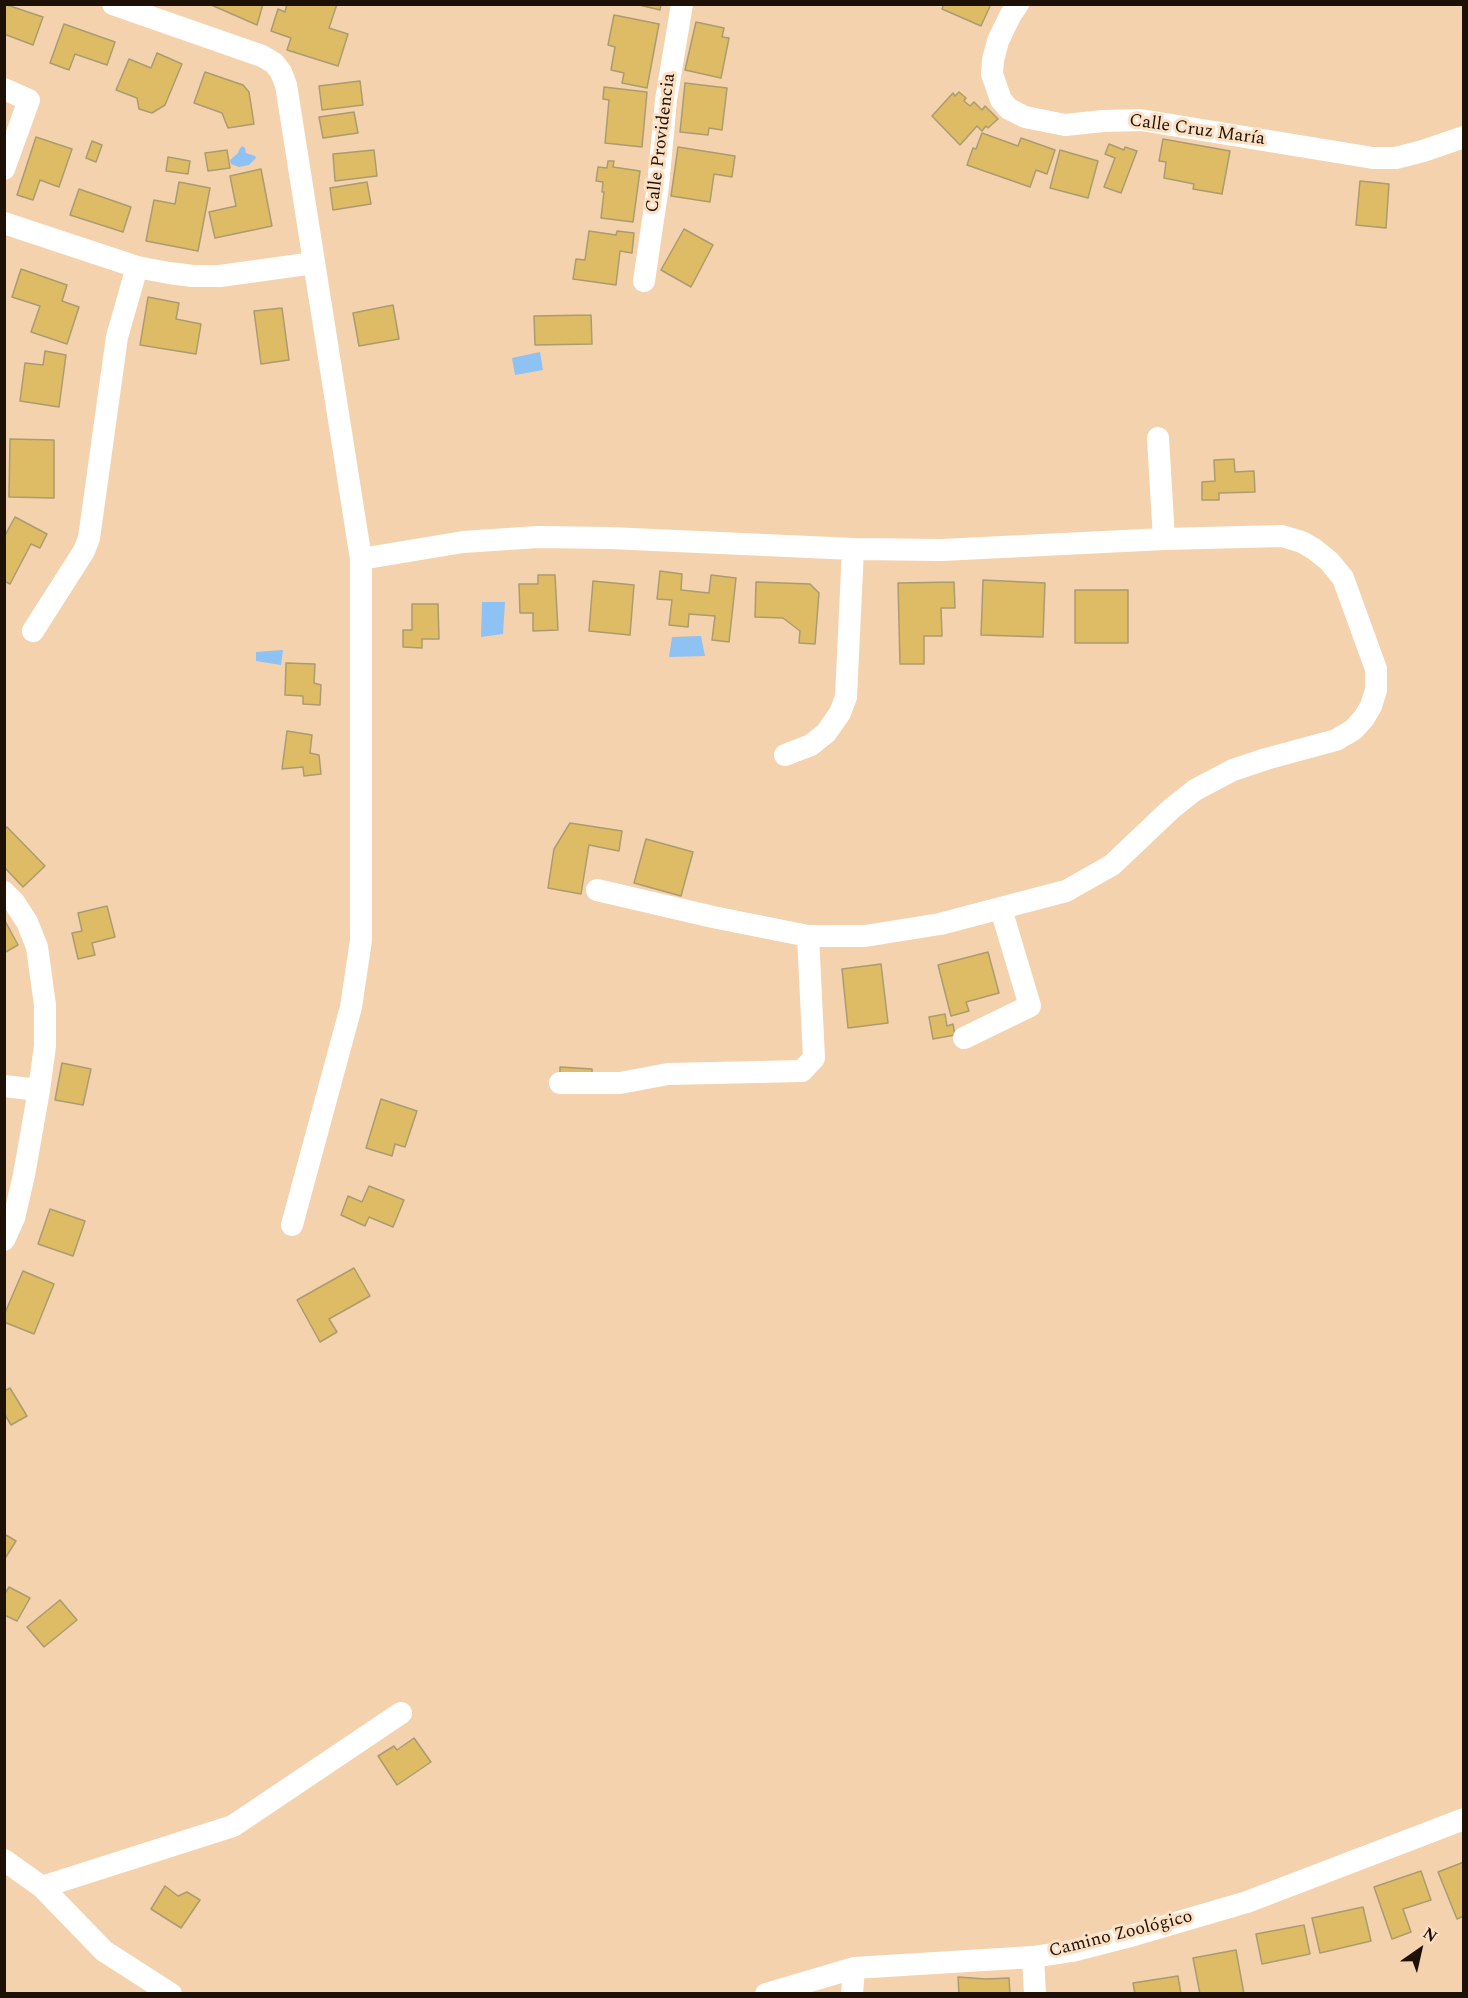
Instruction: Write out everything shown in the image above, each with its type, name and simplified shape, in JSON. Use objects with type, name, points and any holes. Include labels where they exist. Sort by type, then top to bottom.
[{"type":"street","points":[[113,4],[262,56],[274,63],[281,72],[286,85],[361,559],[361,940],[351,1006],[292,1225]]},
{"type":"street","name":"Calle Providencia","points":[[644,281],[658,186],[666,100],[682,4]]},
{"type":"street","name":"Calle Cruz María","points":[[1018,4],[998,41],[992,74],[1001,100],[1009,109],[1025,117],[1065,125],[1141,120],[1373,158],[1396,158],[1464,137]]},
{"type":"street","points":[[4,89],[29,100],[4,169]]},
{"type":"street","points":[[4,223],[136,267],[194,276],[220,276],[314,263]]},
{"type":"street","points":[[33,631],[84,551],[89,538],[117,337],[136,267]]},
{"type":"street","points":[[1158,438],[1164,539]]},
{"type":"street","points":[[361,559],[463,542],[538,537],[853,549],[942,550],[1164,539],[1282,536],[1302,542],[1329,561],[1342,578],[1376,669],[1376,690],[1371,706],[1353,730],[1335,740],[1233,770],[1195,790],[1171,809],[1112,865],[1066,891],[940,924],[865,936],[808,936],[597,890]]},
{"type":"street","points":[[785,755],[811,745],[826,733],[840,712],[846,697],[853,549]]},
{"type":"street","points":[[4,892],[14,902],[27,922],[38,956],[45,1005],[45,1046],[39,1090],[14,1218],[4,1240]]},
{"type":"street","points":[[964,1038],[1030,1006],[1001,909]]},
{"type":"street","points":[[560,1083],[620,1083],[668,1074],[801,1071],[814,1058],[808,936]]},
{"type":"street","points":[[4,1086],[39,1090]]},
{"type":"street","points":[[42,1887],[233,1826],[401,1713]]},
{"type":"street","name":"Camino Zoológico","points":[[766,1994],[854,1968],[1033,1957],[1134,1935],[1247,1902],[1464,1820]]},
{"type":"street","points":[[4,1860],[42,1887],[104,1951],[171,1994]]},
{"type":"street","points":[[1033,1957],[1035,1994]]},
{"type":"street","points":[[852,1994],[854,1968]]},
{"type":"water","points":[[242,146],[246,153],[256,158],[249,165],[239,167],[231,164],[230,160]]},
{"type":"water","points":[[540,352],[543,370],[515,375],[512,358]]},
{"type":"water","points":[[482,602],[505,602],[503,634],[481,637]]},
{"type":"water","points":[[701,636],[705,656],[669,657],[672,637]]},
{"type":"water","points":[[283,650],[281,665],[256,661],[256,652]]},
{"type":"building","points":[[4,4],[43,17],[33,45],[4,34]]},
{"type":"building","points":[[209,4],[263,4],[257,25]]},
{"type":"building","points":[[287,4],[337,4],[329,28],[348,34],[338,66],[287,50],[291,38],[271,31],[278,9],[285,12]]},
{"type":"building","points":[[635,4],[661,4],[660,10]]},
{"type":"building","points":[[944,4],[991,4],[981,26],[942,9]]},
{"type":"building","points":[[614,15],[659,24],[647,88],[622,83],[624,73],[611,70],[615,47],[608,45]]},
{"type":"building","points":[[696,22],[724,28],[722,37],[729,38],[721,78],[685,70]]},
{"type":"building","points":[[64,24],[115,42],[107,65],[75,54],[69,70],[50,63]]},
{"type":"building","points":[[157,53],[182,64],[165,105],[152,113],[139,109],[137,98],[116,90],[129,59],[151,68]]},
{"type":"building","points":[[205,72],[243,85],[249,92],[254,124],[228,128],[222,113],[194,103]]},
{"type":"building","points":[[360,81],[363,105],[322,110],[319,86]]},
{"type":"building","points":[[685,83],[727,88],[722,130],[709,128],[708,135],[680,132]]},
{"type":"building","points":[[604,87],[647,92],[642,147],[605,143],[609,100],[603,99]]},
{"type":"building","points":[[959,92],[970,106],[974,102],[982,110],[985,106],[998,119],[982,131],[977,126],[960,145],[932,116],[953,93],[955,96]]},
{"type":"building","points":[[354,112],[358,133],[323,138],[319,117]]},
{"type":"building","points":[[982,133],[1018,146],[1021,138],[1055,150],[1047,174],[1036,170],[1030,187],[967,165]]},
{"type":"building","points":[[36,137],[72,149],[59,187],[40,180],[33,200],[17,195]]},
{"type":"building","points":[[1163,139],[1230,151],[1222,194],[1193,189],[1194,184],[1164,178],[1166,162],[1159,161]]},
{"type":"building","points":[[92,141],[102,145],[96,162],[86,158]]},
{"type":"building","points":[[1109,144],[1124,150],[1125,147],[1137,151],[1121,193],[1104,187],[1115,158],[1105,154]]},
{"type":"building","points":[[678,147],[735,156],[732,177],[714,174],[710,202],[671,196]]},
{"type":"building","points":[[227,150],[230,168],[208,171],[205,153]]},
{"type":"building","points":[[374,150],[377,176],[335,181],[333,154]]},
{"type":"building","points":[[1060,150],[1098,161],[1088,198],[1050,188]]},
{"type":"building","points":[[168,157],[190,161],[188,174],[166,171]]},
{"type":"building","points":[[608,161],[614,161],[613,167],[640,171],[633,222],[601,218],[603,182],[596,181],[598,167],[607,168]]},
{"type":"building","points":[[261,169],[272,226],[215,238],[209,212],[236,206],[230,176]]},
{"type":"building","points":[[1360,181],[1389,184],[1386,228],[1356,225]]},
{"type":"building","points":[[179,182],[210,188],[198,251],[146,241],[154,200],[175,204]]},
{"type":"building","points":[[367,182],[371,204],[333,210],[330,188]]},
{"type":"building","points":[[79,189],[131,207],[123,232],[70,215]]},
{"type":"building","points":[[684,229],[713,245],[691,287],[661,270]]},
{"type":"building","points":[[589,231],[616,235],[617,231],[634,233],[632,253],[620,251],[616,285],[573,279],[576,259],[585,260]]},
{"type":"building","points":[[21,269],[67,285],[62,301],[79,307],[67,344],[31,332],[40,306],[12,297]]},
{"type":"building","points":[[148,297],[179,303],[176,319],[201,324],[196,354],[140,345]]},
{"type":"building","points":[[393,305],[399,339],[359,346],[353,313]]},
{"type":"building","points":[[282,308],[289,360],[261,364],[254,311]]},
{"type":"building","points":[[591,315],[592,344],[535,345],[534,316]]},
{"type":"building","points":[[45,351],[66,355],[59,407],[20,401],[25,363],[43,365]]},
{"type":"building","points":[[10,439],[54,440],[54,498],[9,497]]},
{"type":"building","points":[[1234,459],[1235,472],[1254,471],[1255,492],[1219,493],[1219,500],[1202,500],[1202,482],[1215,481],[1214,460]]},
{"type":"building","points":[[15,517],[47,534],[40,548],[31,544],[10,584],[4,581],[4,537]]},
{"type":"building","points":[[660,571],[682,574],[681,590],[709,593],[711,575],[736,578],[729,642],[712,640],[715,616],[689,614],[688,627],[669,625],[672,600],[657,599]]},
{"type":"building","points":[[538,575],[555,575],[558,630],[533,631],[533,613],[520,613],[519,584],[538,584]]},
{"type":"building","points":[[983,580],[1045,583],[1043,637],[981,635]]},
{"type":"building","points":[[593,581],[634,585],[630,635],[589,631]]},
{"type":"building","points":[[756,582],[810,584],[819,593],[815,644],[799,643],[800,631],[783,618],[755,617]]},
{"type":"building","points":[[954,582],[955,608],[941,608],[942,636],[924,636],[924,664],[900,664],[898,583]]},
{"type":"building","points":[[1075,590],[1128,590],[1128,643],[1075,643]]},
{"type":"building","points":[[412,604],[438,604],[439,639],[422,639],[422,648],[403,647],[403,630],[412,630]]},
{"type":"building","points":[[286,663],[315,664],[314,683],[321,685],[320,705],[303,704],[303,696],[285,695]]},
{"type":"building","points":[[287,731],[312,735],[310,753],[319,755],[321,774],[304,776],[303,767],[282,769]]},
{"type":"building","points":[[570,823],[622,831],[619,851],[589,845],[581,894],[548,888],[554,849]]},
{"type":"building","points":[[7,827],[45,866],[23,887],[4,867],[4,830]]},
{"type":"building","points":[[646,839],[693,852],[681,896],[634,883]]},
{"type":"building","points":[[107,906],[115,937],[92,943],[95,955],[78,959],[72,933],[82,931],[78,913]]},
{"type":"building","points":[[4,919],[18,945],[4,953]]},
{"type":"building","points":[[988,952],[999,993],[966,1002],[969,1011],[951,1016],[938,965]]},
{"type":"building","points":[[881,964],[888,1023],[848,1028],[842,969]]},
{"type":"building","points":[[945,1014],[947,1026],[953,1024],[955,1035],[933,1039],[929,1017]]},
{"type":"building","points":[[62,1063],[91,1069],[83,1105],[55,1100]]},
{"type":"building","points":[[560,1067],[592,1069],[592,1078],[560,1077]]},
{"type":"building","points":[[381,1099],[417,1111],[405,1147],[395,1144],[392,1156],[366,1148]]},
{"type":"building","points":[[369,1186],[404,1200],[393,1227],[369,1217],[365,1226],[341,1215],[348,1196],[362,1202]]},
{"type":"building","points":[[50,1209],[85,1221],[73,1256],[38,1244]]},
{"type":"building","points":[[354,1268],[370,1296],[329,1319],[337,1332],[320,1342],[297,1300]]},
{"type":"building","points":[[23,1271],[54,1284],[34,1334],[4,1322],[4,1315]]},
{"type":"building","points":[[10,1388],[27,1416],[11,1425],[4,1413],[4,1391]]},
{"type":"building","points":[[6,1535],[16,1541],[4,1560],[4,1538]]},
{"type":"building","points":[[9,1587],[30,1598],[17,1621],[4,1615],[4,1595]]},
{"type":"building","points":[[60,1600],[77,1620],[44,1647],[27,1627]]},
{"type":"building","points":[[414,1738],[431,1762],[397,1785],[378,1756],[394,1746],[397,1750]]},
{"type":"building","points":[[1464,1862],[1464,1916],[1457,1919],[1438,1872]]},
{"type":"building","points":[[1421,1871],[1431,1900],[1403,1909],[1411,1932],[1392,1939],[1374,1887]]},
{"type":"building","points":[[165,1886],[178,1896],[187,1892],[200,1900],[181,1928],[151,1909]]},
{"type":"building","points":[[1363,1907],[1371,1941],[1320,1953],[1312,1918]]},
{"type":"building","points":[[1304,1925],[1310,1954],[1262,1964],[1256,1934]]},
{"type":"building","points":[[1236,1950],[1244,1994],[1200,1994],[1193,1958]]},
{"type":"building","points":[[1178,1976],[1181,1994],[1135,1994],[1133,1983]]},
{"type":"building","points":[[958,1977],[1009,1978],[1010,1994],[959,1994]]}]
